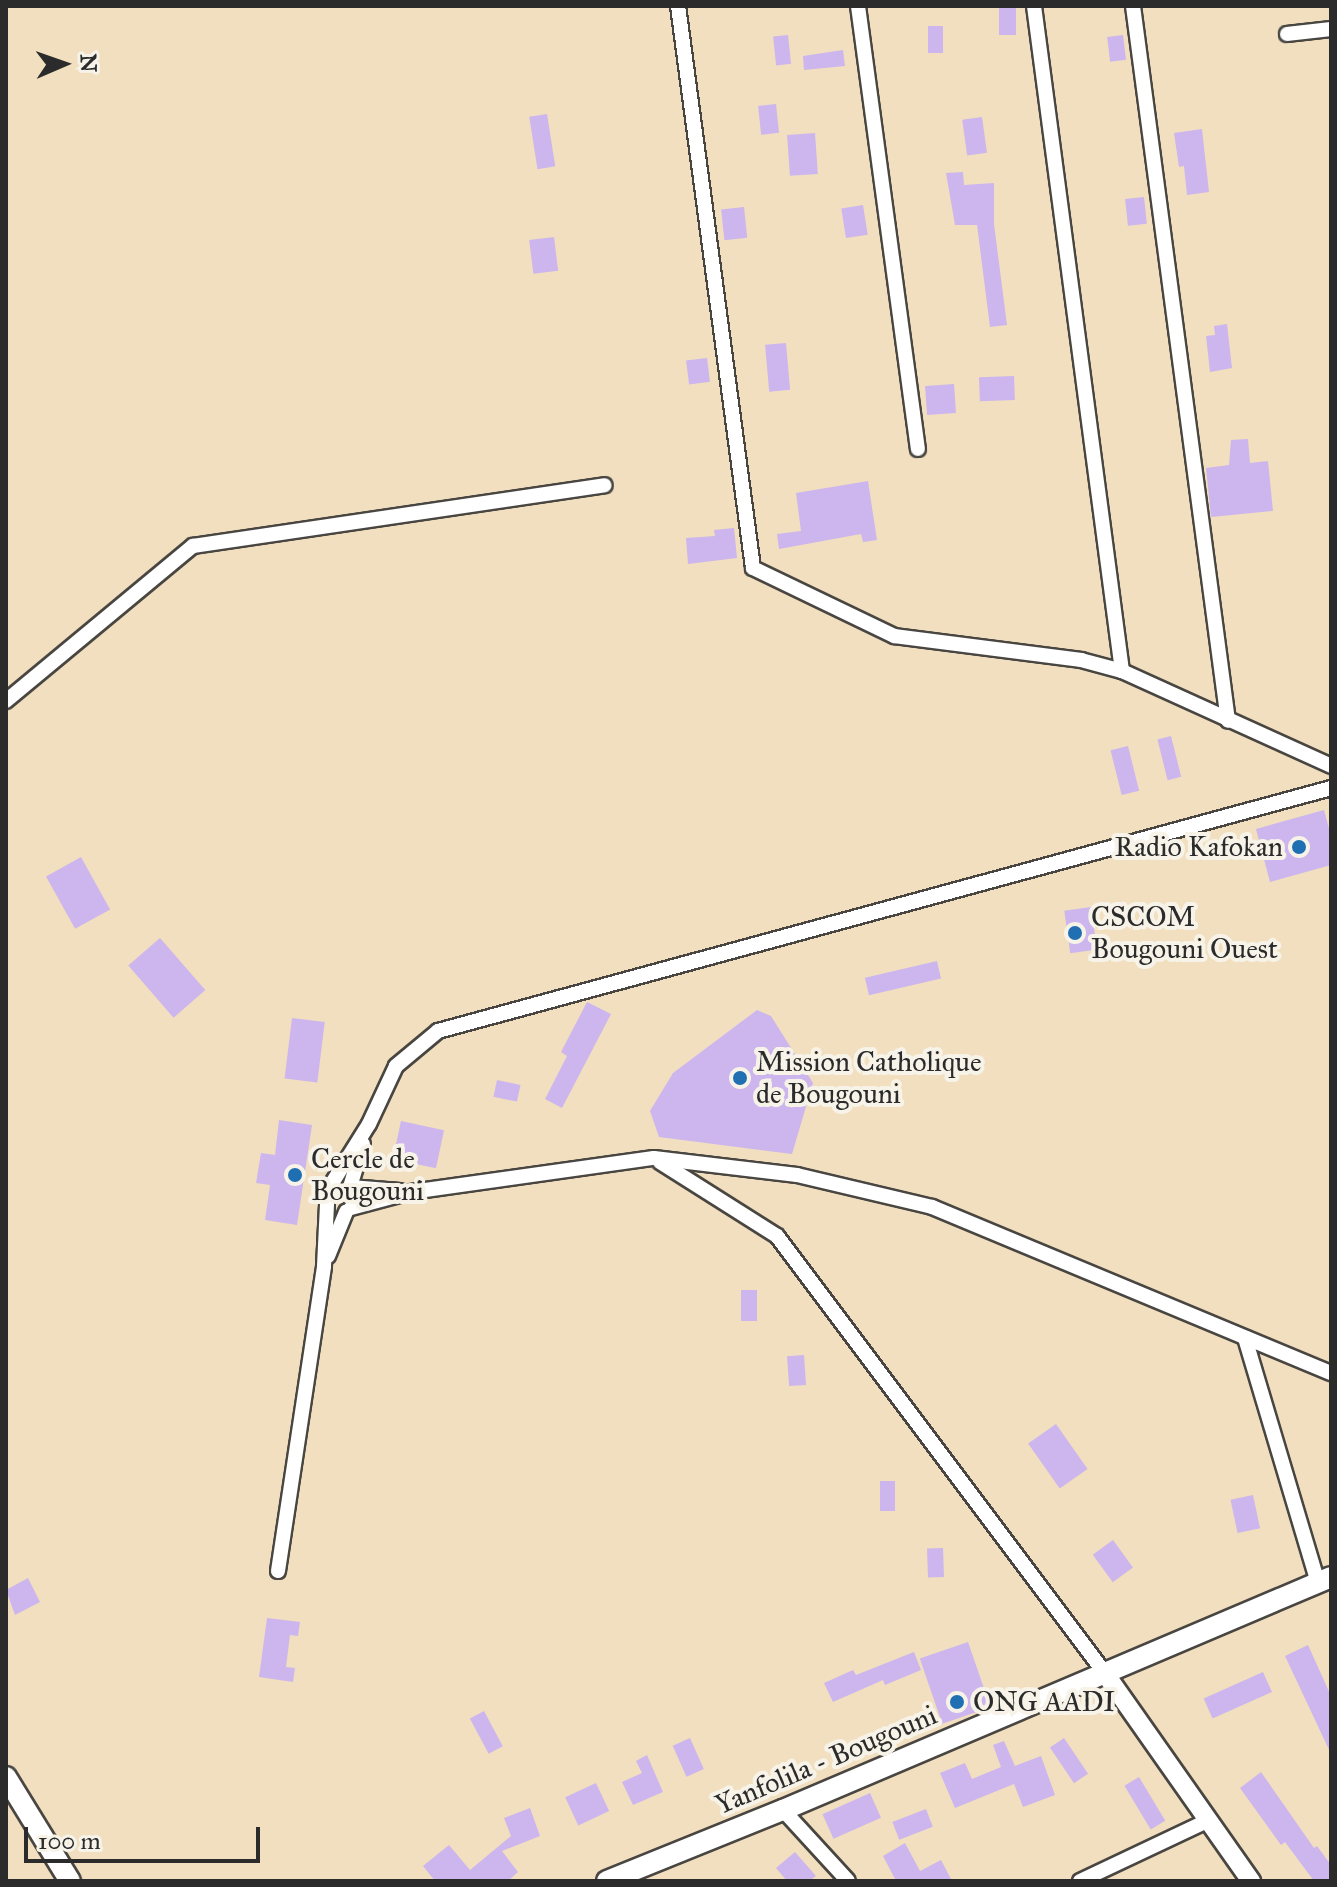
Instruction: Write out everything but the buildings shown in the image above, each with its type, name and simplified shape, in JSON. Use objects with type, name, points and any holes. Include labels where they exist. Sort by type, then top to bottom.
[{"type":"main road","name":"Yanfolila - Bougouni","points":[[607,1881],[783,1810],[1324,1580]]},
{"type":"main road","points":[[6,1777],[70,1881]]},
{"type":"street","points":[[678,6],[753,568],[894,636],[1081,660],[1122,671],[1331,766]]},
{"type":"street","points":[[858,6],[918,449]]},
{"type":"street","points":[[1034,6],[1122,671]]},
{"type":"street","points":[[1133,6],[1228,721]]},
{"type":"street","points":[[1287,34],[1331,29]]},
{"type":"street","points":[[6,701],[193,546],[604,485]]},
{"type":"street","points":[[278,1571],[324,1266],[329,1188],[369,1124],[396,1066],[438,1031],[1331,788]]},
{"type":"street","points":[[324,1266],[355,1197],[350,1187],[369,1124]]},
{"type":"street","points":[[327,1204],[335,1212],[411,1192],[654,1158],[797,1175],[932,1207],[1331,1373]]},
{"type":"street","points":[[654,1158],[777,1236],[1104,1672],[1251,1881]]},
{"type":"street","points":[[329,1188],[340,1183],[350,1187],[411,1192]]},
{"type":"street","points":[[1245,1338],[1324,1580]]},
{"type":"street","points":[[783,1810],[848,1881]]},
{"type":"street","points":[[1080,1881],[1209,1820]]},
{"type":"place","name":"Radio Kafokan","points":[[1299,847]]},
{"type":"place","name":"CSCOM Bougouni Ouest","points":[[1075,933]]},
{"type":"place","name":"Mission Catholique de Bougouni","points":[[740,1078]]},
{"type":"place","name":"Cercle de Bougouni","points":[[295,1175]]},
{"type":"place","name":"ONG AADI","points":[[957,1702]]}]
